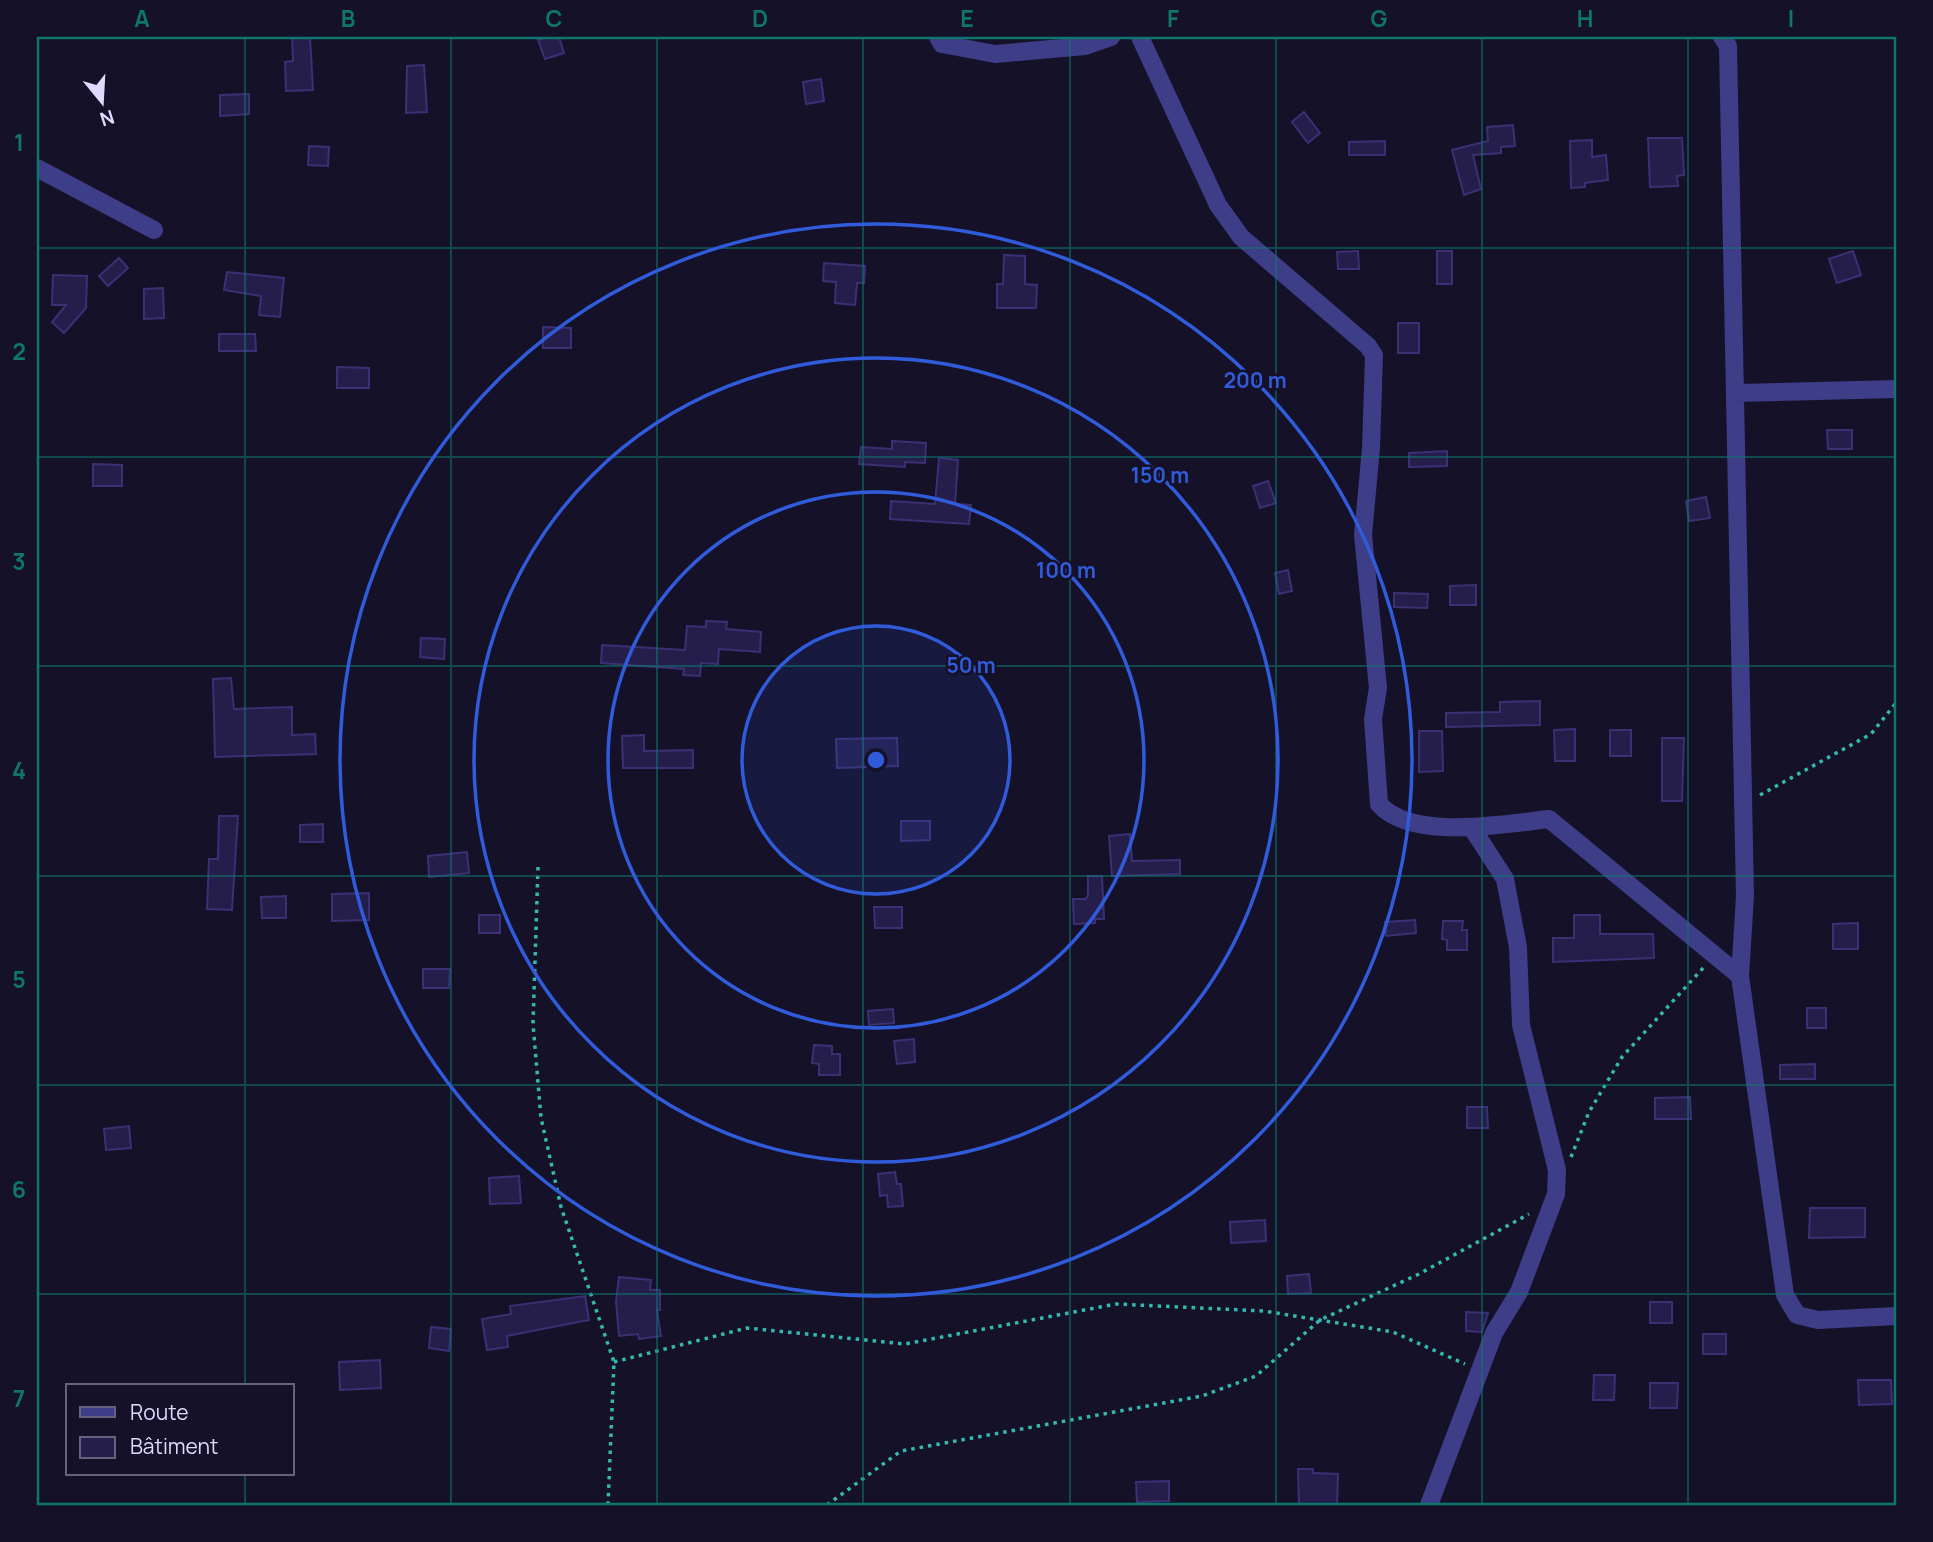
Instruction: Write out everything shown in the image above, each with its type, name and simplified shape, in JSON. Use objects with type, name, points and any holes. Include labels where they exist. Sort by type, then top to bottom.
[{"type":"street","points":[[938,37],[942,44],[995,54],[1084,46],[1111,37]]},
{"type":"street","points":[[1140,37],[1219,205],[1241,237],[1368,346],[1374,355],[1373,420],[1363,535],[1378,688],[1373,719],[1379,804],[1388,814],[1442,828],[1472,828],[1549,819],[1740,976]]},
{"type":"street","points":[[1722,37],[1728,46],[1745,895],[1740,976],[1785,1295],[1797,1315],[1818,1320],[1896,1316]]},
{"type":"street","points":[[37,169],[155,230]]},
{"type":"street","points":[[1735,393],[1896,389]]},
{"type":"street","points":[[1429,1505],[1494,1333],[1518,1292],[1556,1194],[1557,1170],[1521,1025],[1518,947],[1504,879],[1472,828]]},
{"type":"path","points":[[1743,804],[1871,734],[1896,703]]},
{"type":"path","points":[[538,867],[533,1024],[541,1118],[561,1207],[614,1362],[608,1505]]},
{"type":"path","points":[[1570,1159],[1589,1112],[1622,1057],[1714,956]]},
{"type":"path","points":[[827,1505],[901,1451],[1202,1396],[1256,1376],[1320,1320],[1430,1268],[1524,1218],[1556,1194]]},
{"type":"path","points":[[614,1362],[747,1328],[905,1344],[1116,1304],[1264,1311],[1393,1332],[1479,1371]]},
{"type":"building","points":[[292,37],[310,37],[313,90],[286,91],[285,62],[293,61]]},
{"type":"building","points":[[559,37],[564,53],[545,59],[538,40]]},
{"type":"building","points":[[424,65],[427,112],[406,113],[407,66]]},
{"type":"building","points":[[821,79],[824,101],[806,104],[803,82]]},
{"type":"building","points":[[249,94],[249,114],[220,116],[220,95]]},
{"type":"building","points":[[1304,112],[1320,133],[1308,143],[1292,122]]},
{"type":"building","points":[[1513,125],[1515,146],[1501,147],[1501,153],[1473,155],[1481,189],[1464,195],[1452,150],[1488,141],[1487,127]]},
{"type":"building","points":[[1648,138],[1682,138],[1684,175],[1677,176],[1678,186],[1650,187]]},
{"type":"building","points":[[1592,140],[1592,157],[1606,155],[1608,180],[1571,188],[1570,141]]},
{"type":"building","points":[[1385,141],[1385,155],[1349,155],[1349,142]]},
{"type":"building","points":[[309,146],[329,147],[328,166],[308,165]]},
{"type":"building","points":[[1358,251],[1359,269],[1338,269],[1337,252]]},
{"type":"building","points":[[1437,251],[1452,251],[1452,284],[1437,284]]},
{"type":"building","points":[[1853,251],[1861,275],[1837,283],[1829,259]]},
{"type":"building","points":[[1004,255],[1025,256],[1025,284],[1037,285],[1036,308],[997,308],[997,284],[1003,284]]},
{"type":"building","points":[[119,258],[128,268],[108,286],[99,276]]},
{"type":"building","points":[[824,263],[865,266],[864,283],[857,283],[855,305],[835,303],[836,282],[823,281]]},
{"type":"building","points":[[227,272],[284,278],[280,317],[259,315],[261,296],[224,290]]},
{"type":"building","points":[[53,275],[87,276],[86,308],[64,333],[52,322],[66,305],[52,305]]},
{"type":"building","points":[[163,288],[164,318],[144,319],[144,289]]},
{"type":"building","points":[[1398,323],[1419,323],[1419,353],[1398,353]]},
{"type":"building","points":[[543,327],[571,328],[571,348],[543,348]]},
{"type":"building","points":[[219,334],[255,334],[256,351],[219,351]]},
{"type":"building","points":[[337,367],[369,368],[369,388],[337,388]]},
{"type":"building","points":[[1827,430],[1852,430],[1852,449],[1828,449]]},
{"type":"building","points":[[892,441],[926,443],[925,463],[905,462],[905,467],[859,464],[861,447],[892,449]]},
{"type":"building","points":[[1447,451],[1447,466],[1409,467],[1409,453]]},
{"type":"building","points":[[939,458],[958,460],[955,504],[971,505],[969,524],[890,519],[891,501],[935,504]]},
{"type":"building","points":[[93,464],[122,465],[122,486],[93,486]]},
{"type":"building","points":[[1268,481],[1276,503],[1260,508],[1253,486]]},
{"type":"building","points":[[1706,497],[1710,518],[1689,521],[1686,501]]},
{"type":"building","points":[[1288,570],[1292,591],[1279,594],[1275,573]]},
{"type":"building","points":[[1476,585],[1476,605],[1450,605],[1450,586]]},
{"type":"building","points":[[1394,593],[1428,594],[1427,608],[1394,607]]},
{"type":"building","points":[[706,621],[727,622],[726,629],[761,632],[760,652],[719,649],[718,664],[701,663],[700,676],[683,675],[684,669],[601,663],[602,645],[685,650],[687,626],[706,627]]},
{"type":"building","points":[[421,638],[445,639],[444,659],[420,657]]},
{"type":"building","points":[[231,678],[234,709],[292,707],[292,735],[315,734],[316,754],[215,757],[213,679]]},
{"type":"building","points":[[1540,701],[1540,725],[1446,727],[1446,713],[1500,712],[1500,702]]},
{"type":"building","points":[[1575,729],[1575,761],[1555,761],[1554,730]]},
{"type":"building","points":[[1610,730],[1631,730],[1631,756],[1610,756]]},
{"type":"building","points":[[1419,731],[1442,731],[1443,771],[1419,772]]},
{"type":"building","points":[[644,735],[644,751],[693,750],[693,768],[623,768],[622,736]]},
{"type":"building","points":[[897,738],[898,766],[837,768],[836,739]]},
{"type":"building","points":[[1662,738],[1684,738],[1682,801],[1662,801]]},
{"type":"building","points":[[219,816],[238,816],[232,910],[207,909],[209,859],[218,859]]},
{"type":"building","points":[[901,821],[930,821],[930,840],[901,841]]},
{"type":"building","points":[[323,824],[323,842],[300,842],[300,825]]},
{"type":"building","points":[[1130,834],[1132,861],[1180,860],[1180,874],[1112,876],[1109,836]]},
{"type":"building","points":[[467,852],[469,873],[429,877],[428,856]]},
{"type":"building","points":[[1088,876],[1102,876],[1104,919],[1095,919],[1095,923],[1074,924],[1073,899],[1086,899]]},
{"type":"building","points":[[369,893],[369,920],[332,921],[332,894]]},
{"type":"building","points":[[286,896],[286,918],[262,918],[261,897]]},
{"type":"building","points":[[874,907],[902,907],[902,928],[875,928]]},
{"type":"building","points":[[479,915],[500,915],[500,933],[479,933]]},
{"type":"building","points":[[1574,915],[1600,915],[1600,934],[1653,934],[1654,958],[1553,962],[1553,938],[1574,938]]},
{"type":"building","points":[[1415,920],[1416,933],[1386,936],[1385,922]]},
{"type":"building","points":[[1443,921],[1463,921],[1462,930],[1467,930],[1467,950],[1447,950],[1447,940],[1442,939]]},
{"type":"building","points":[[1858,923],[1858,949],[1833,949],[1833,924]]},
{"type":"building","points":[[423,969],[450,969],[449,988],[423,988]]},
{"type":"building","points":[[1807,1008],[1826,1008],[1826,1028],[1807,1028]]},
{"type":"building","points":[[893,1009],[894,1023],[869,1025],[868,1011]]},
{"type":"building","points":[[914,1039],[915,1062],[897,1064],[894,1041]]},
{"type":"building","points":[[814,1045],[832,1046],[832,1054],[840,1054],[840,1075],[819,1075],[819,1064],[812,1063]]},
{"type":"building","points":[[1815,1064],[1815,1079],[1780,1079],[1780,1065]]},
{"type":"building","points":[[1690,1097],[1691,1119],[1655,1119],[1655,1098]]},
{"type":"building","points":[[1467,1107],[1487,1107],[1488,1128],[1467,1128]]},
{"type":"building","points":[[129,1126],[131,1148],[106,1150],[104,1129]]},
{"type":"building","points":[[895,1172],[897,1184],[901,1184],[903,1206],[888,1207],[887,1195],[880,1196],[878,1174]]},
{"type":"building","points":[[519,1176],[521,1203],[490,1204],[489,1178]]},
{"type":"building","points":[[1810,1208],[1865,1208],[1865,1237],[1809,1238]]},
{"type":"building","points":[[1265,1220],[1266,1241],[1231,1243],[1230,1222]]},
{"type":"building","points":[[1309,1274],[1311,1293],[1288,1294],[1287,1276]]},
{"type":"building","points":[[619,1277],[651,1280],[650,1290],[660,1290],[660,1310],[657,1310],[661,1336],[639,1339],[638,1334],[619,1336],[616,1301]]},
{"type":"building","points":[[585,1296],[589,1320],[507,1336],[508,1347],[487,1350],[482,1319],[511,1314],[510,1306]]},
{"type":"building","points":[[1650,1302],[1672,1302],[1672,1323],[1650,1323]]},
{"type":"building","points":[[1466,1312],[1488,1313],[1482,1332],[1466,1331]]},
{"type":"building","points":[[431,1327],[451,1329],[449,1351],[429,1348]]},
{"type":"building","points":[[1703,1334],[1726,1334],[1726,1354],[1703,1354]]},
{"type":"building","points":[[380,1360],[381,1388],[340,1390],[339,1362]]},
{"type":"building","points":[[1594,1375],[1615,1375],[1614,1400],[1593,1400]]},
{"type":"building","points":[[1858,1380],[1891,1380],[1892,1404],[1859,1405]]},
{"type":"building","points":[[1650,1383],[1678,1383],[1677,1408],[1650,1408]]},
{"type":"building","points":[[1298,1469],[1313,1469],[1313,1473],[1338,1474],[1337,1505],[1299,1505]]},
{"type":"building","points":[[1169,1481],[1169,1501],[1137,1502],[1136,1482]]}]
